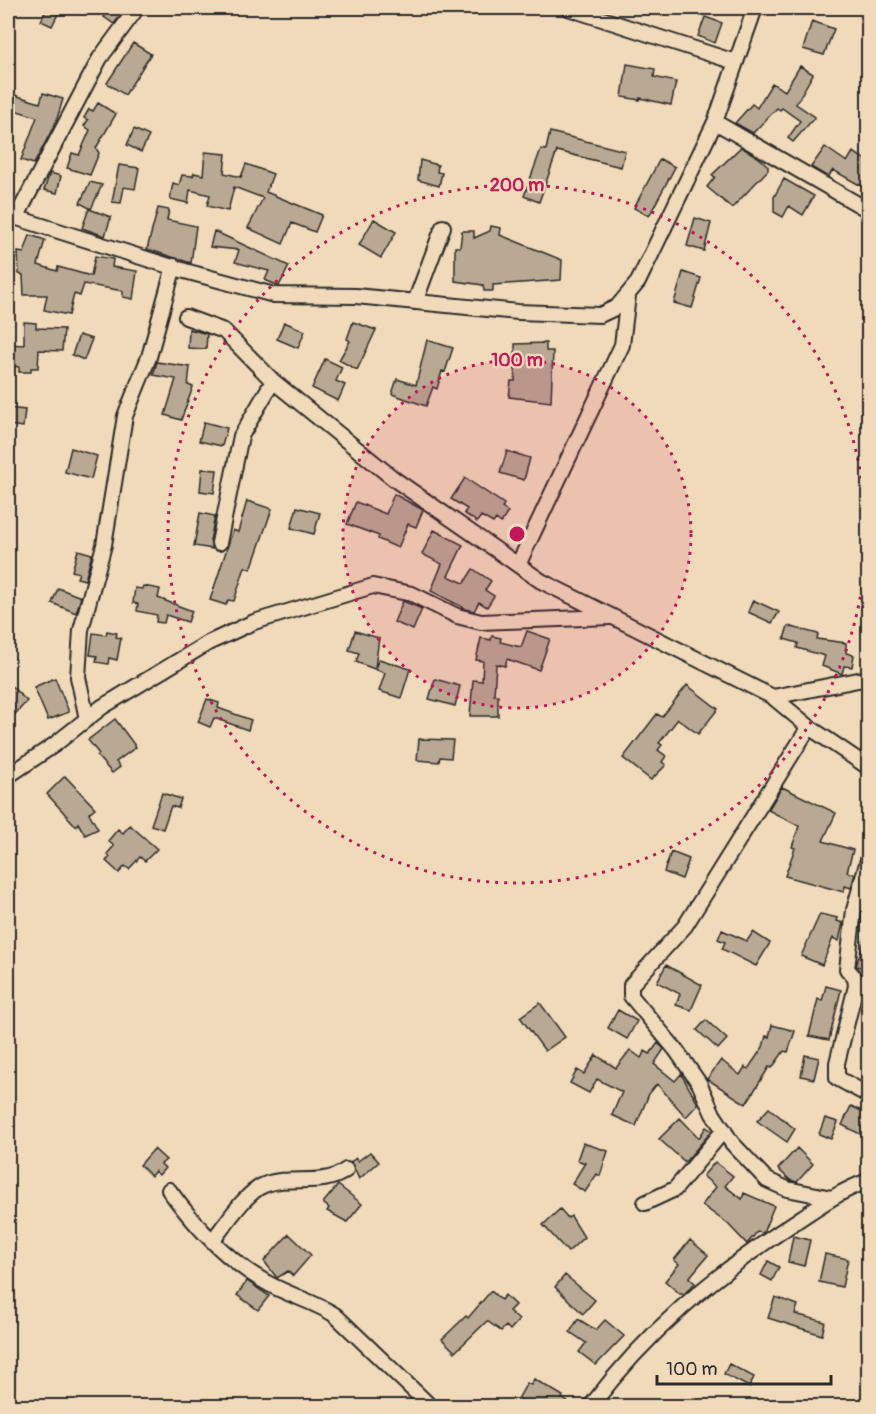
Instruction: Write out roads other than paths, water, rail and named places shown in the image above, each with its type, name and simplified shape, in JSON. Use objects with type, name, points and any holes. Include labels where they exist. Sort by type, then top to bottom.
[{"type":"street","points":[[137,8],[100,58],[12,216],[274,295],[356,296],[518,312],[600,315],[617,307],[638,282],[714,122],[755,8]]},
{"type":"street","points":[[568,8],[735,62]]},
{"type":"street","points":[[714,122],[868,210]]},
{"type":"street","points":[[415,302],[443,227]]},
{"type":"street","points":[[87,719],[78,677],[81,630],[104,545],[125,416],[149,357],[174,266]]},
{"type":"street","points":[[518,566],[622,345],[628,296]]},
{"type":"street","points":[[186,317],[224,331],[273,381],[394,479],[518,566],[541,581],[773,697],[809,727],[868,767]]},
{"type":"street","points":[[219,543],[241,436],[273,381]]},
{"type":"street","points":[[8,776],[54,745],[102,707],[208,643],[254,622],[373,586],[412,594],[457,616],[481,622],[612,617]]},
{"type":"street","points":[[773,697],[868,678]]},
{"type":"street","points":[[809,727],[685,926],[631,985],[631,996],[676,1050],[699,1083],[724,1130],[767,1180],[787,1189],[832,1198]]},
{"type":"street","points":[[868,860],[854,910],[847,969],[855,978],[856,986],[837,1064],[837,1078],[868,1095]]},
{"type":"street","points":[[645,1203],[675,1189],[724,1130]]},
{"type":"street","points":[[213,1240],[235,1212],[262,1185],[330,1179],[346,1170]]},
{"type":"street","points":[[591,1407],[623,1364],[685,1303],[736,1262],[832,1198],[868,1181]]},
{"type":"street","points":[[170,1190],[185,1212],[244,1268],[268,1283],[320,1305],[335,1315],[430,1407]]}]
